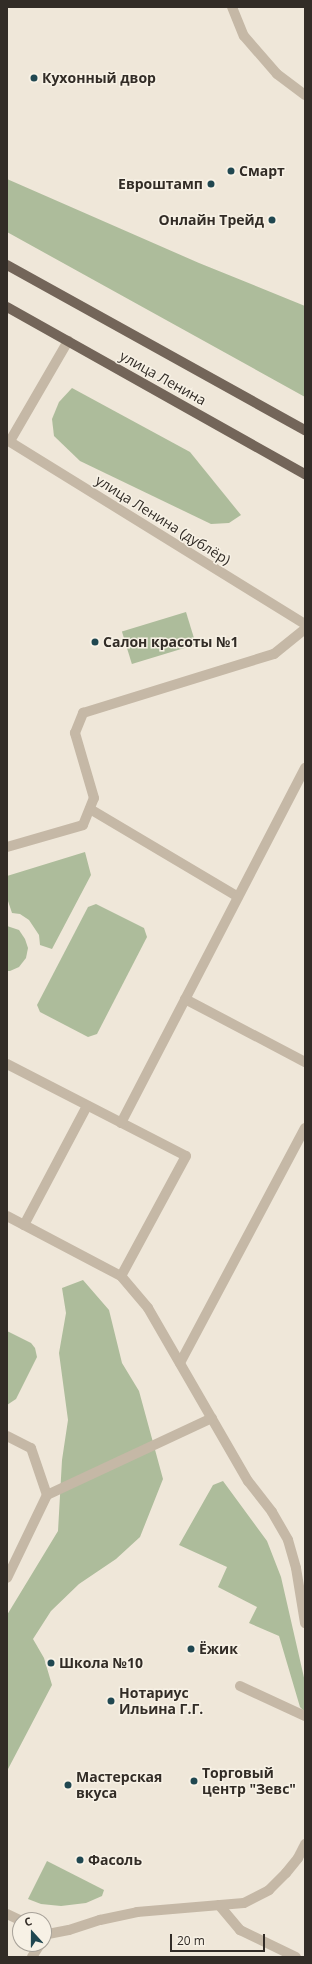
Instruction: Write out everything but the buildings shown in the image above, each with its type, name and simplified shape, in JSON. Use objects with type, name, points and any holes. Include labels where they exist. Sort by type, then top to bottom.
[{"type":"main road","name":"улица Ленина","points":[[7,265],[305,430]]},
{"type":"main road","name":"улица Ленина","points":[[7,307],[305,474]]},
{"type":"street","points":[[232,7],[244,36],[277,74],[305,95]]},
{"type":"street","points":[[9,441],[68,340]]},
{"type":"street","name":"улица Ленина (дублёр)","points":[[9,441],[305,624]]},
{"type":"street","points":[[7,847],[83,825],[94,798],[75,733],[83,713],[274,654],[305,629]]},
{"type":"street","points":[[121,1123],[305,768]]},
{"type":"street","points":[[90,809],[238,897]]},
{"type":"street","points":[[186,999],[305,1062]]},
{"type":"street","points":[[7,1064],[186,1156],[121,1276]]},
{"type":"street","points":[[24,1225],[88,1106]]},
{"type":"street","points":[[180,1363],[305,1128]]},
{"type":"street","points":[[7,1216],[121,1276],[148,1308],[248,1481],[272,1512],[301,1566],[305,1623]]},
{"type":"street","points":[[7,1578],[46,1495],[212,1418]]},
{"type":"street","points":[[7,1436],[31,1448],[46,1495]]},
{"type":"street","points":[[240,1686],[305,1716]]},
{"type":"street","points":[[52,1934],[70,1930],[100,1920],[137,1912],[244,1903],[268,1890],[290,1868],[298,1858],[305,1844]]},
{"type":"street","points":[[219,1905],[240,1930],[296,1957]]},
{"type":"green space","points":[[7,179],[199,263],[305,306],[305,397],[7,232]]},
{"type":"green space","points":[[72,388],[190,452],[241,515],[229,523],[211,524],[80,461],[54,436],[52,419],[59,402]]},
{"type":"green space","points":[[186,612],[196,645],[132,664],[122,632]]},
{"type":"green space","points":[[85,852],[91,875],[52,949],[40,945],[39,935],[29,920],[20,914],[12,913],[7,898],[7,876]]},
{"type":"green space","points":[[96,904],[144,928],[147,937],[97,1034],[88,1037],[40,1012],[37,1005],[88,907]]},
{"type":"green space","points":[[7,926],[19,930],[25,939],[28,948],[26,958],[19,967],[10,971],[7,971]]},
{"type":"green space","points":[[83,1280],[109,1310],[122,1363],[139,1391],[163,1479],[140,1537],[116,1559],[79,1584],[51,1611],[33,1639],[44,1658],[52,1685],[7,1771],[7,1615],[58,1531],[62,1460],[68,1420],[59,1353],[66,1313],[62,1288]]},
{"type":"green space","points":[[7,1331],[31,1343],[35,1348],[37,1357],[16,1399],[7,1405]]},
{"type":"green space","points":[[223,1481],[267,1541],[281,1577],[305,1682],[305,1712],[300,1707],[279,1636],[249,1623],[257,1607],[218,1587],[227,1567],[179,1545],[213,1485]]},
{"type":"green space","points":[[47,1861],[104,1890],[102,1896],[86,1903],[61,1906],[41,1904],[28,1899]]},
{"type":"place","name":"Кухонный двор","points":[[34,78]]},
{"type":"place","name":"Смарт","points":[[231,171]]},
{"type":"place","name":"Евроштамп","points":[[211,184]]},
{"type":"place","name":"Онлайн Трейд","points":[[272,220]]},
{"type":"place","name":"Салон красоты №1","points":[[95,642]]},
{"type":"place","name":"Ёжик","points":[[191,1649]]},
{"type":"place","name":"Школа №10","points":[[51,1663]]},
{"type":"place","name":"Нотариус Ильина Г.Г.","points":[[111,1701]]},
{"type":"place","name":"Торговый центр \"Зевс\"","points":[[194,1781]]},
{"type":"place","name":"Мастерская вкуса","points":[[68,1785]]},
{"type":"place","name":"Фасоль","points":[[80,1860]]}]
